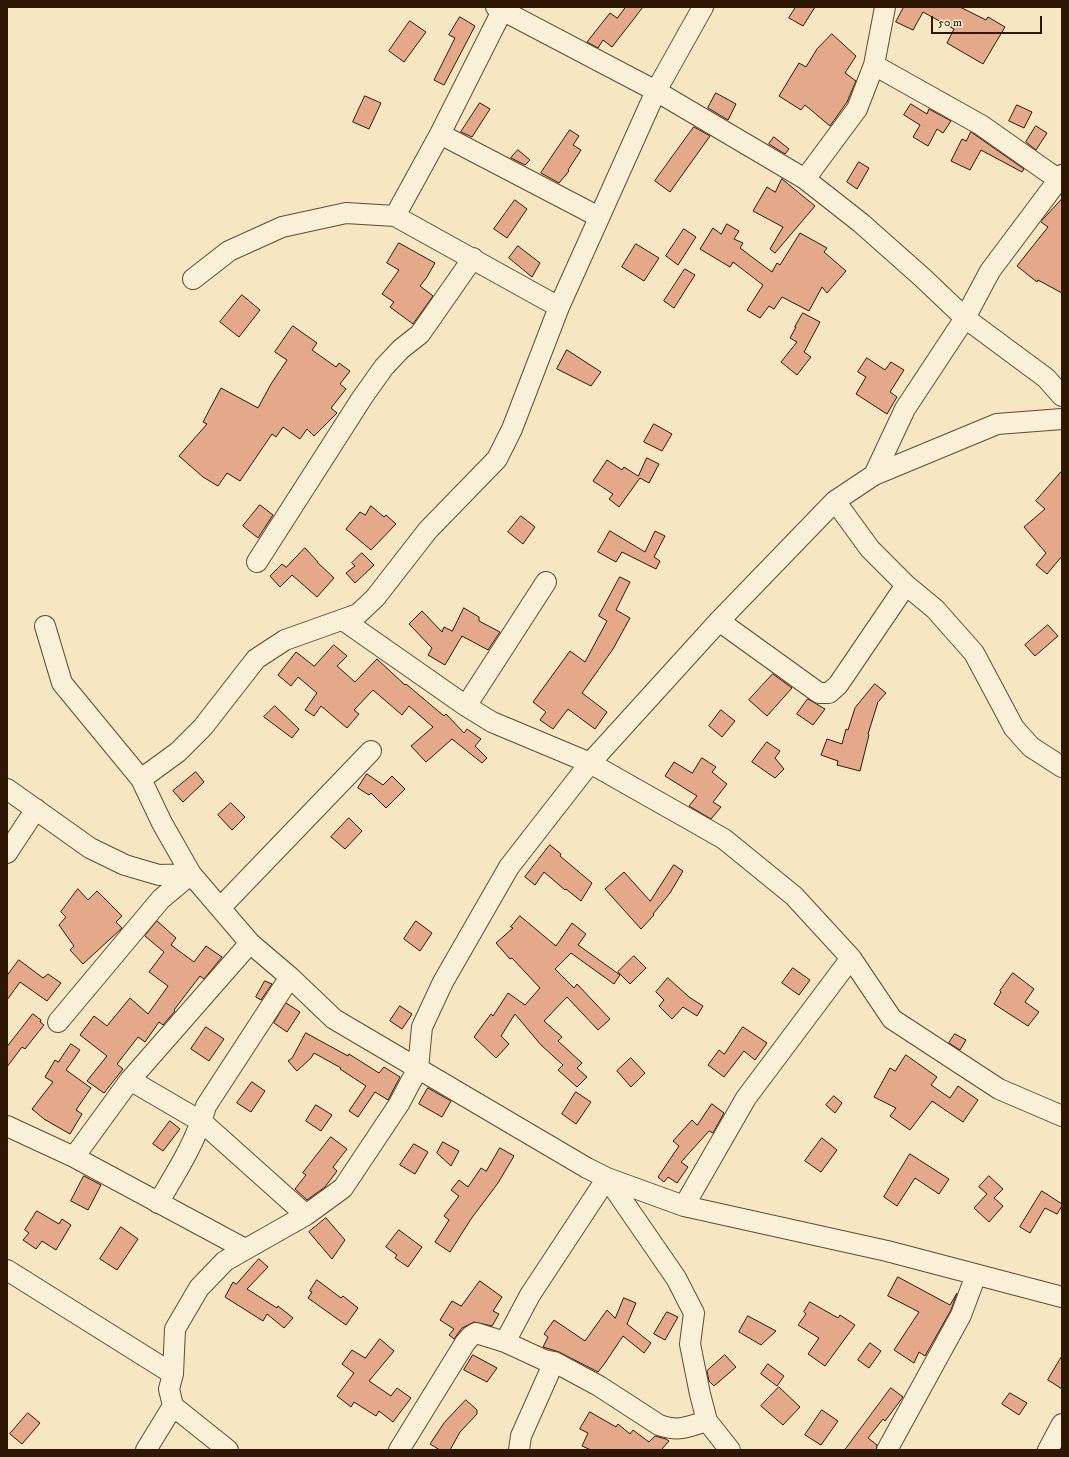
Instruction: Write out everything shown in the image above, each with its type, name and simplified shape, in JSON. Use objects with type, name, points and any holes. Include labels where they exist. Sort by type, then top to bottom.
[{"type":"street","points":[[805,179],[857,108],[874,65],[885,7]]},
{"type":"street","points":[[395,216],[440,134],[501,8],[656,91],[805,179],[861,223],[923,278],[965,318],[1046,378],[1062,396]]},
{"type":"street","points":[[141,779],[178,752],[203,727],[256,659],[285,640],[358,614],[375,598],[428,530],[497,459],[512,429],[559,307],[599,217],[656,91],[697,9]]},
{"type":"street","points":[[874,65],[981,125],[1061,179],[990,271],[965,318],[905,409],[874,475]]},
{"type":"street","points":[[440,134],[599,217]]},
{"type":"street","points":[[193,279],[228,251],[282,227],[346,213],[395,216],[559,307]]},
{"type":"street","points":[[257,562],[379,373],[401,349],[420,334],[473,258]]},
{"type":"street","points":[[228,1450],[174,1406],[169,1389],[173,1374],[175,1329],[199,1288],[225,1261],[306,1215],[343,1188],[399,1104],[418,1068],[422,1028],[447,975],[509,867],[590,763],[719,621],[835,501],[874,475],[997,424],[1062,419]]},
{"type":"street","points":[[835,501],[870,549],[906,585],[935,609],[974,653],[1014,728],[1031,747],[1062,767]]},
{"type":"street","points":[[466,706],[546,582]]},
{"type":"street","points":[[719,621],[819,693],[829,693],[838,686],[906,585]]},
{"type":"street","points":[[344,620],[466,706],[492,722],[590,763],[724,839],[794,896],[851,958],[892,1019],[999,1089],[1062,1116]]},
{"type":"street","points":[[45,626],[62,683],[141,779],[162,823],[191,874],[250,943],[290,977],[334,1019],[607,1178],[684,1206],[887,1251],[1062,1297]]},
{"type":"street","points":[[220,908],[370,751]]},
{"type":"street","points":[[7,789],[90,848],[126,865],[159,875],[191,874]]},
{"type":"street","points":[[7,852],[36,809]]},
{"type":"street","points":[[58,1022],[161,899],[191,874]]},
{"type":"street","points":[[74,1157],[130,1080],[250,943]]},
{"type":"street","points":[[684,1206],[746,1098],[851,958]]},
{"type":"street","points":[[158,1203],[192,1145],[202,1122],[206,1106],[290,977]]},
{"type":"street","points":[[130,1080],[202,1122],[306,1215]]},
{"type":"street","points":[[7,1126],[74,1157],[245,1249]]},
{"type":"street","points":[[505,1342],[530,1295],[607,1178]]},
{"type":"street","points":[[607,1178],[676,1278],[694,1313],[690,1344],[707,1421],[730,1450]]},
{"type":"street","points":[[7,1270],[173,1374]]},
{"type":"street","points":[[887,1450],[961,1315],[976,1275]]},
{"type":"street","points":[[399,1450],[465,1343],[476,1333],[505,1342],[544,1360],[554,1362],[599,1386],[659,1425],[682,1429],[707,1421]]},
{"type":"street","points":[[519,1450],[521,1436],[554,1362]]},
{"type":"street","points":[[146,1450],[174,1406]]},
{"type":"street","points":[[1048,1450],[1062,1424]]},
{"type":"building","points":[[626,7],[643,7],[612,47],[603,40],[598,48],[587,42],[610,13],[617,18]]},
{"type":"building","points":[[796,7],[815,7],[803,26],[789,18]]},
{"type":"building","points":[[904,7],[960,7],[986,20],[988,17],[1005,27],[983,64],[947,43],[954,29],[923,12],[913,30],[896,22]]},
{"type":"building","points":[[460,17],[475,26],[444,85],[434,80],[455,38],[449,35]]},
{"type":"building","points":[[410,21],[426,32],[404,62],[389,51]]},
{"type":"building","points":[[832,34],[856,56],[845,73],[856,81],[847,102],[830,126],[805,105],[801,110],[779,96],[799,63],[806,67],[817,49]]},
{"type":"building","points":[[716,93],[736,104],[728,120],[708,108]]},
{"type":"building","points":[[365,96],[381,103],[369,129],[353,122]]},
{"type":"building","points":[[480,103],[490,109],[472,137],[461,132]]},
{"type":"building","points":[[911,104],[927,114],[929,109],[951,121],[943,133],[937,129],[928,146],[913,137],[920,125],[904,115]]},
{"type":"building","points":[[1017,105],[1032,112],[1024,128],[1009,121]]},
{"type":"building","points":[[1036,126],[1047,133],[1036,150],[1026,142]]},
{"type":"building","points":[[694,127],[710,136],[670,192],[655,181]]},
{"type":"building","points":[[570,130],[579,136],[573,145],[581,150],[568,170],[569,171],[559,183],[541,173]]},
{"type":"building","points":[[971,132],[1024,169],[1022,172],[981,150],[970,170],[951,161],[962,139],[966,141]]},
{"type":"building","points":[[774,137],[789,149],[785,154],[769,144]]},
{"type":"building","points":[[518,150],[530,160],[525,165],[511,158]]},
{"type":"building","points":[[859,162],[869,168],[857,189],[847,182]]},
{"type":"building","points":[[782,179],[815,206],[775,253],[770,249],[783,227],[753,211],[767,187],[775,192]]},
{"type":"building","points":[[1062,199],[1062,293],[1038,280],[1037,282],[1017,266],[1048,227],[1041,222]]},
{"type":"building","points":[[515,200],[527,209],[507,238],[494,229]]},
{"type":"building","points":[[727,224],[739,231],[734,239],[743,243],[740,248],[772,272],[777,263],[780,265],[800,233],[827,248],[824,252],[846,271],[827,293],[822,287],[809,311],[782,297],[774,309],[769,306],[760,318],[747,310],[763,285],[733,262],[730,267],[700,249],[713,228],[721,234]]},
{"type":"building","points":[[684,229],[696,237],[678,265],[666,256]]},
{"type":"building","points":[[399,243],[435,263],[420,286],[433,296],[413,324],[390,307],[394,302],[382,294],[399,270],[387,263]]},
{"type":"building","points":[[636,244],[659,258],[644,281],[622,267]]},
{"type":"building","points":[[518,246],[540,263],[532,277],[509,258]]},
{"type":"building","points":[[685,269],[695,275],[674,308],[664,301]]},
{"type":"building","points":[[242,295],[260,310],[239,337],[220,322]]},
{"type":"building","points":[[803,313],[820,322],[804,352],[811,357],[797,375],[781,362],[797,342],[790,338]]},
{"type":"building","points":[[293,326],[317,343],[312,350],[336,367],[339,363],[350,371],[340,384],[346,389],[331,408],[337,413],[314,436],[307,429],[300,439],[283,427],[276,437],[272,434],[240,481],[227,473],[218,486],[203,477],[179,456],[207,424],[203,422],[221,388],[258,408],[271,384],[287,360],[275,352]]},
{"type":"building","points":[[567,350],[601,372],[591,386],[557,369]]},
{"type":"building","points":[[867,358],[885,370],[891,362],[904,370],[890,392],[897,397],[887,414],[856,394],[866,377],[858,372]]},
{"type":"building","points":[[654,424],[672,434],[662,451],[644,442]]},
{"type":"building","points":[[647,458],[659,464],[649,483],[640,478],[619,507],[609,499],[613,494],[593,481],[607,460],[622,470],[624,467],[638,476]]},
{"type":"building","points":[[1062,471],[1062,556],[1047,574],[1036,565],[1046,553],[1024,527],[1045,509],[1036,501]]},
{"type":"building","points":[[260,505],[273,515],[258,538],[243,526]]},
{"type":"building","points":[[371,506],[384,517],[386,515],[396,524],[371,550],[346,529],[360,512],[365,515]]},
{"type":"building","points":[[521,516],[535,527],[523,544],[508,532]]},
{"type":"building","points":[[610,531],[645,552],[655,531],[665,536],[654,557],[660,561],[656,569],[622,552],[616,562],[598,552]]},
{"type":"building","points":[[305,548],[334,578],[317,597],[292,575],[280,587],[270,576],[282,564],[286,567]]},
{"type":"building","points":[[362,553],[374,565],[355,583],[346,573],[355,566],[352,563]]},
{"type":"building","points":[[620,577],[630,582],[616,610],[630,618],[613,649],[582,693],[607,712],[595,729],[568,709],[553,729],[540,720],[546,712],[533,702],[570,651],[585,662],[607,621],[599,616]]},
{"type":"building","points":[[464,608],[479,617],[479,621],[500,632],[488,650],[462,636],[445,665],[428,655],[432,648],[409,624],[422,611],[442,632],[444,627],[452,631]]},
{"type":"building","points":[[1048,625],[1058,636],[1035,656],[1025,645]]},
{"type":"building","points":[[334,645],[347,656],[337,666],[355,682],[377,659],[405,685],[406,684],[444,716],[446,714],[464,733],[467,729],[481,739],[475,746],[487,758],[482,763],[452,739],[426,762],[411,746],[433,727],[409,706],[402,715],[373,690],[354,710],[359,714],[347,728],[321,706],[314,716],[305,710],[317,693],[298,677],[291,686],[278,675],[296,652],[314,666]]},
{"type":"building","points":[[773,674],[792,688],[767,716],[749,700]]},
{"type":"building","points":[[875,684],[886,693],[878,702],[868,734],[860,771],[837,765],[838,761],[821,755],[827,739],[842,744],[846,729],[848,730],[855,708]]},
{"type":"building","points":[[808,699],[825,709],[813,725],[797,714]]},
{"type":"building","points":[[275,706],[299,729],[292,738],[264,717]]},
{"type":"building","points":[[721,710],[735,721],[722,737],[709,726]]},
{"type":"building","points":[[767,742],[780,751],[775,758],[784,769],[775,778],[752,762]]},
{"type":"building","points":[[702,758],[716,767],[712,772],[727,784],[713,802],[721,807],[711,819],[689,806],[697,796],[665,776],[674,762],[692,773]]},
{"type":"building","points":[[196,772],[204,782],[183,802],[173,791]]},
{"type":"building","points":[[367,774],[383,785],[392,776],[405,789],[386,808],[371,793],[369,795],[358,788]]},
{"type":"building","points":[[231,803],[245,817],[232,830],[218,815]]},
{"type":"building","points":[[349,818],[362,831],[345,849],[331,837]]},
{"type":"building","points":[[550,845],[561,854],[560,856],[592,883],[581,901],[566,889],[565,890],[544,872],[535,885],[525,877]]},
{"type":"building","points":[[674,865],[683,871],[670,893],[653,914],[654,915],[641,929],[605,889],[624,872],[650,901]]},
{"type":"building","points":[[78,889],[88,900],[97,891],[122,916],[116,922],[122,928],[83,964],[70,950],[74,946],[59,925],[66,917],[61,912]]},
{"type":"building","points":[[520,916],[556,946],[572,923],[586,934],[578,945],[620,975],[614,984],[571,953],[555,969],[574,988],[577,984],[610,1019],[598,1030],[567,997],[544,1021],[562,1037],[558,1041],[582,1063],[577,1068],[587,1077],[577,1087],[558,1070],[563,1065],[541,1045],[515,1014],[501,1036],[509,1044],[496,1058],[474,1037],[491,1014],[493,1016],[508,993],[525,1005],[540,988],[496,943],[513,928],[511,927]]},
{"type":"building","points":[[157,921],[176,938],[171,945],[194,962],[206,946],[222,957],[204,979],[200,976],[163,1025],[159,1022],[145,1042],[138,1037],[117,1064],[123,1069],[104,1093],[87,1081],[107,1056],[80,1035],[94,1016],[107,1026],[130,998],[148,1014],[166,989],[168,986],[149,972],[164,952],[145,936]]},
{"type":"building","points":[[416,921],[432,933],[420,951],[404,939]]},
{"type":"building","points":[[634,956],[646,968],[630,984],[618,972]]},
{"type":"building","points":[[19,960],[43,978],[48,974],[61,983],[47,1001],[20,982],[7,1000],[7,976]]},
{"type":"building","points":[[793,968],[810,980],[799,995],[782,983]]},
{"type":"building","points":[[1013,973],[1034,989],[1025,1002],[1039,1012],[1028,1026],[994,1004],[1001,992],[1000,991]]},
{"type":"building","points":[[668,978],[689,997],[703,1006],[697,1016],[683,1007],[672,1019],[659,1006],[664,1000],[656,992]]},
{"type":"building","points":[[265,981],[272,984],[261,1000],[256,997]]},
{"type":"building","points":[[286,1003],[300,1012],[287,1032],[274,1023]]},
{"type":"building","points":[[400,1006],[412,1014],[402,1029],[390,1021]]},
{"type":"building","points":[[33,1014],[41,1020],[40,1022],[44,1025],[25,1049],[22,1047],[7,1067],[7,1047]]},
{"type":"building","points":[[206,1027],[224,1039],[209,1061],[191,1049]]},
{"type":"building","points":[[743,1027],[767,1043],[755,1060],[744,1051],[724,1077],[708,1065],[719,1050],[724,1054]]},
{"type":"building","points":[[306,1033],[348,1056],[349,1054],[379,1073],[384,1067],[400,1077],[388,1100],[375,1092],[358,1117],[349,1111],[366,1086],[340,1069],[341,1068],[314,1053],[311,1058],[297,1071],[288,1061],[292,1058]]},
{"type":"building","points":[[955,1034],[966,1040],[960,1050],[949,1043]]},
{"type":"building","points":[[71,1044],[80,1050],[66,1070],[91,1088],[76,1110],[82,1114],[70,1134],[44,1119],[32,1109],[53,1082],[45,1077],[55,1060],[58,1062]]},
{"type":"building","points":[[906,1055],[937,1077],[931,1085],[950,1098],[958,1086],[978,1100],[963,1122],[932,1101],[910,1130],[890,1116],[896,1108],[874,1097],[890,1068],[895,1071]]},
{"type":"building","points":[[631,1058],[645,1073],[631,1087],[617,1071]]},
{"type":"building","points":[[252,1082],[265,1091],[251,1112],[237,1103]]},
{"type":"building","points":[[428,1088],[451,1101],[442,1117],[419,1104]]},
{"type":"building","points":[[576,1092],[591,1102],[576,1124],[562,1114]]},
{"type":"building","points":[[834,1096],[842,1103],[835,1113],[826,1105]]},
{"type":"building","points":[[712,1104],[724,1113],[713,1133],[709,1131],[681,1162],[688,1167],[677,1183],[668,1177],[664,1182],[658,1177],[679,1146],[673,1141],[692,1120],[697,1125]]},
{"type":"building","points":[[316,1105],[332,1115],[321,1131],[306,1121]]},
{"type":"building","points":[[170,1121],[180,1129],[163,1151],[153,1144]]},
{"type":"building","points":[[331,1137],[347,1149],[333,1167],[337,1171],[325,1187],[307,1200],[295,1189],[306,1175],[303,1173]]},
{"type":"building","points":[[822,1138],[837,1150],[821,1172],[805,1161]]},
{"type":"building","points":[[443,1142],[459,1151],[451,1166],[437,1153]]},
{"type":"building","points":[[414,1144],[428,1152],[415,1174],[400,1165]]},
{"type":"building","points":[[500,1148],[514,1156],[498,1183],[471,1219],[450,1252],[435,1242],[449,1220],[444,1216],[459,1196],[451,1190],[459,1180],[468,1187],[481,1168],[486,1171]]},
{"type":"building","points":[[910,1154],[949,1179],[939,1194],[915,1178],[897,1206],[884,1197]]},
{"type":"building","points":[[84,1176],[101,1185],[88,1210],[71,1201]]},
{"type":"building","points":[[989,1176],[1003,1189],[994,1198],[1003,1206],[989,1222],[974,1208],[987,1194],[979,1187]]},
{"type":"building","points":[[1042,1191],[1062,1204],[1062,1206],[1057,1214],[1045,1208],[1030,1233],[1020,1227]]},
{"type":"building","points":[[37,1211],[59,1224],[62,1219],[71,1225],[56,1250],[42,1241],[36,1249],[23,1240],[29,1233],[25,1230]]},
{"type":"building","points":[[326,1218],[345,1240],[332,1259],[309,1232]]},
{"type":"building","points":[[121,1227],[138,1239],[117,1270],[100,1259]]},
{"type":"building","points":[[399,1230],[422,1247],[408,1267],[395,1258],[397,1255],[386,1247]]},
{"type":"building","points":[[259,1259],[268,1267],[247,1289],[277,1308],[278,1306],[293,1318],[284,1328],[267,1314],[263,1321],[225,1297],[233,1282],[236,1284]]},
{"type":"building","points":[[898,1277],[950,1305],[957,1293],[951,1310],[925,1356],[919,1352],[914,1363],[894,1350],[919,1312],[888,1296]]},
{"type":"building","points":[[317,1280],[341,1298],[343,1296],[358,1308],[346,1325],[308,1298],[312,1292],[310,1291]]},
{"type":"building","points":[[480,1281],[502,1297],[493,1311],[499,1314],[492,1326],[474,1322],[462,1328],[454,1339],[449,1335],[454,1329],[440,1320],[452,1301],[461,1306]]},
{"type":"building","points":[[624,1298],[636,1303],[627,1324],[651,1343],[644,1353],[623,1336],[598,1372],[559,1352],[543,1347],[548,1337],[544,1334],[554,1320],[585,1341],[607,1310],[615,1318]]},
{"type":"building","points":[[810,1302],[838,1318],[840,1315],[855,1325],[825,1366],[808,1354],[819,1338],[798,1325],[806,1314],[804,1312]]},
{"type":"building","points":[[667,1312],[678,1317],[665,1340],[654,1334]]},
{"type":"building","points":[[748,1316],[776,1331],[761,1345],[739,1332]]},
{"type":"building","points":[[380,1339],[394,1351],[369,1381],[391,1396],[397,1388],[411,1398],[393,1422],[379,1411],[376,1416],[354,1402],[351,1407],[337,1396],[354,1373],[342,1364],[352,1350],[365,1358]]},
{"type":"building","points":[[870,1343],[881,1351],[869,1368],[858,1360]]},
{"type":"building","points":[[473,1355],[497,1368],[487,1382],[464,1370]]},
{"type":"building","points":[[725,1355],[736,1367],[714,1386],[709,1381],[707,1371]]},
{"type":"building","points":[[1062,1356],[1062,1389],[1048,1380]]},
{"type":"building","points":[[768,1364],[784,1376],[777,1386],[761,1374]]},
{"type":"building","points":[[779,1387],[800,1407],[783,1425],[761,1406]]},
{"type":"building","points":[[891,1388],[903,1397],[885,1421],[883,1419],[868,1438],[877,1445],[876,1450],[845,1450]]},
{"type":"building","points":[[1010,1393],[1027,1403],[1019,1415],[1002,1404]]},
{"type":"building","points":[[466,1400],[477,1410],[477,1414],[460,1432],[450,1450],[440,1450],[430,1444],[444,1423]]},
{"type":"building","points":[[822,1410],[838,1421],[821,1445],[805,1435]]},
{"type":"building","points":[[590,1412],[616,1427],[618,1424],[630,1434],[633,1430],[649,1442],[655,1436],[669,1441],[661,1450],[591,1450],[582,1446],[588,1433],[580,1429]]},
{"type":"building","points":[[28,1413],[40,1423],[22,1444],[10,1434]]}]
